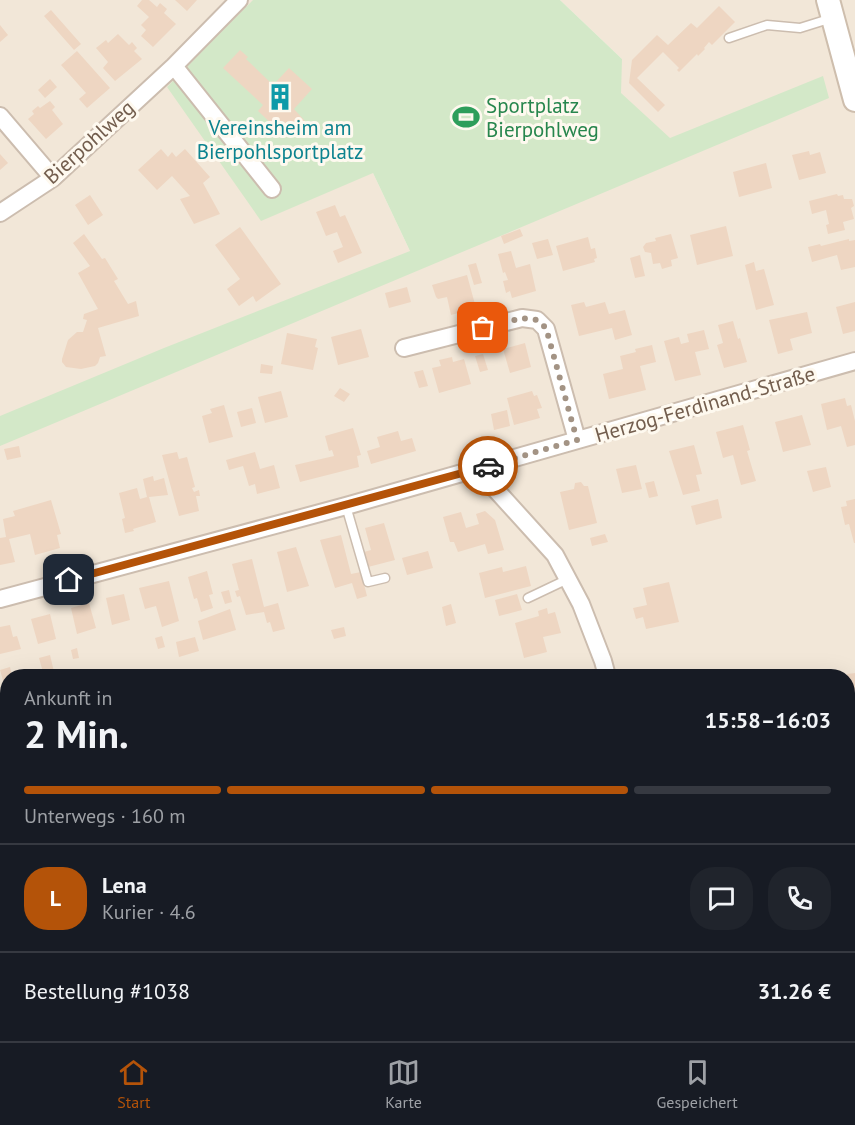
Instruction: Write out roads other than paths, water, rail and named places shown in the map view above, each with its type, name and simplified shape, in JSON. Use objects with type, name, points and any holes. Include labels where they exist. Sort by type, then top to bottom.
[{"type":"street","name":"Bierpohlweg","points":[[0,213],[53,178],[174,66],[239,0]]},
{"type":"street","points":[[831,9],[855,100]]},
{"type":"street","points":[[174,66],[272,189]]},
{"type":"street","points":[[0,116],[53,178]]},
{"type":"street","points":[[404,348],[522,318],[537,320],[546,328],[577,440]]},
{"type":"street","name":"Herzog-Ferdinand-Straße","points":[[0,599],[346,506],[855,361]]},
{"type":"street","points":[[477,469],[555,555],[581,604],[605,669]]},
{"type":"lane","points":[[729,38],[767,25],[800,28],[831,9]]},
{"type":"lane","points":[[346,506],[368,582],[386,578]]},
{"type":"lane","points":[[528,598],[568,579]]},
{"type":"place","name":"Vereinsheim am Bierpohlsportplatz","points":[[280,97]]},
{"type":"place","name":"Sportplatz Bierpohlweg","points":[[466,117]]}]
